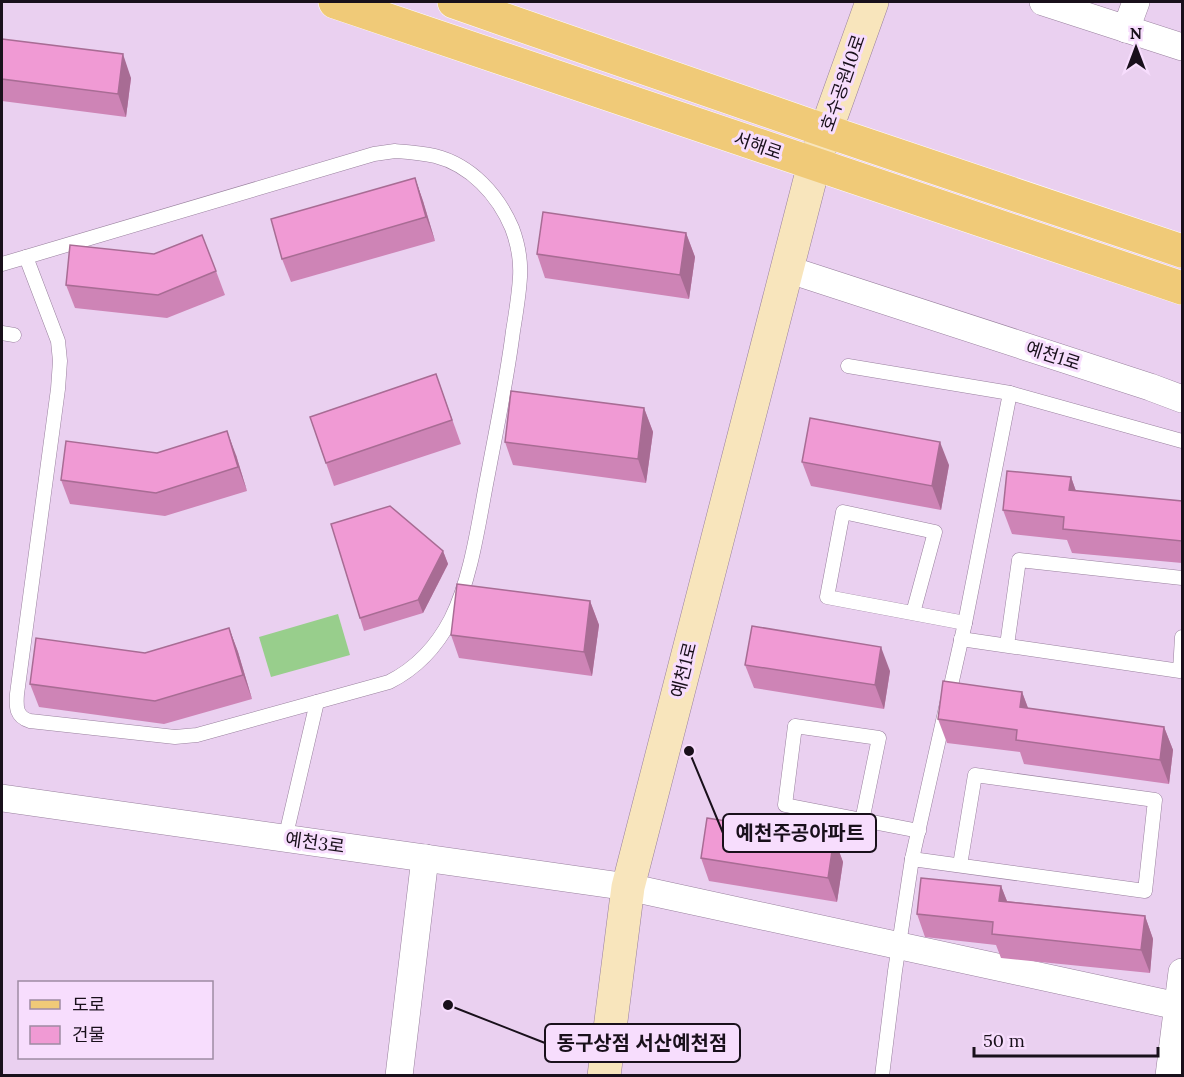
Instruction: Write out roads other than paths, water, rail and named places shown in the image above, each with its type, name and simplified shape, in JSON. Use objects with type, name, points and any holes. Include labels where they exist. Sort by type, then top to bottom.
[{"type":"main road","name":"서해로","points":[[335,2],[1182,288]]},
{"type":"main road","name":"서해로","points":[[454,2],[1182,251]]},
{"type":"street","name":"호수공원10로","points":[[814,164],[872,2]]},
{"type":"street","points":[[1043,2],[1182,47]]},
{"type":"street","points":[[1126,29],[1136,2]]},
{"type":"street","name":"예천1로","points":[[604,1076],[628,887],[814,164]]},
{"type":"street","name":"예천1로","points":[[787,269],[1182,399]]},
{"type":"street","name":"예천3로","points":[[2,798],[628,887],[1180,1007]]},
{"type":"street","points":[[399,1076],[425,858]]},
{"type":"street","points":[[1168,1076],[1180,1007],[1182,972]]},
{"type":"lane","points":[[2,264],[26,256],[383,152],[421,154],[448,160],[470,172],[499,204],[512,230],[520,260],[519,290],[507,374],[474,544],[457,607],[433,648],[405,673],[389,682],[197,735],[185,737],[23,719],[17,709],[17,694],[60,361],[58,341],[26,256]]},
{"type":"lane","points":[[848,366],[1010,393],[1182,441]]},
{"type":"lane","points":[[882,1076],[912,859],[965,623],[1010,393]]},
{"type":"lane","points":[[913,614],[935,532],[843,512],[827,597],[913,614],[965,623]]},
{"type":"lane","points":[[1007,645],[1019,560],[1182,578]]},
{"type":"lane","points":[[961,639],[1180,671],[1182,637]]},
{"type":"lane","points":[[285,839],[317,702]]},
{"type":"lane","points":[[862,821],[879,738],[795,726],[785,806],[862,821],[919,831]]},
{"type":"lane","points":[[912,859],[960,866],[1145,891],[1155,800],[975,775],[960,866]]},
{"type":"place","name":"예천주공아파트","points":[[689,751]]},
{"type":"place","name":"동구상점 서산예천점","points":[[448,1005]]}]
